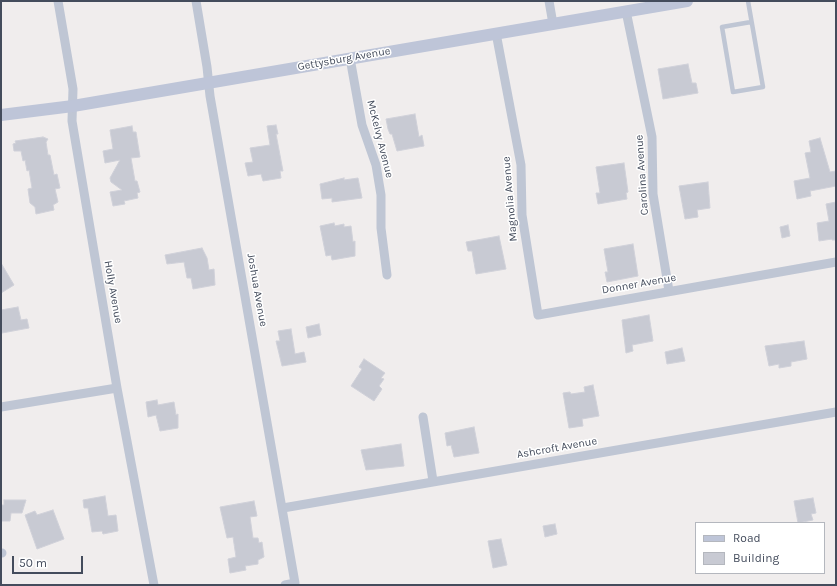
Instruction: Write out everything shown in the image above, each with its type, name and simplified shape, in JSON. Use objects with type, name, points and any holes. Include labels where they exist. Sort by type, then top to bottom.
[{"type":"street","name":"Holly Avenue","points":[[58,1],[73,89],[72,122],[117,388],[154,585]]},
{"type":"street","name":"Joshua Avenue","points":[[196,1],[295,584],[285,585]]},
{"type":"street","points":[[550,1],[554,24]]},
{"type":"street","name":"Gettysburg Avenue","points":[[1,115],[72,106],[687,1]]},
{"type":"street","name":"Carolina Avenue","points":[[626,11],[652,137],[653,194],[669,291]]},
{"type":"street","name":"Magnolia Avenue","points":[[496,33],[521,165],[522,215],[538,315]]},
{"type":"street","name":"McKelvy Avenue","points":[[350,58],[362,125],[376,166],[381,195],[381,228],[387,275]]},
{"type":"street","name":"Donner Avenue","points":[[538,315],[836,262]]},
{"type":"street","points":[[1,407],[117,388]]},
{"type":"street","name":"Ashcroft Avenue","points":[[283,508],[836,412]]},
{"type":"street","points":[[422,417],[433,481]]},
{"type":"lane","points":[[748,1],[752,22],[763,87],[733,92],[722,27],[752,22]]},
{"type":"building","points":[[688,64],[692,83],[696,83],[698,93],[663,99],[658,69]]},
{"type":"building","points":[[415,114],[419,137],[422,135],[424,146],[397,151],[392,134],[390,134],[388,129],[386,119]]},
{"type":"building","points":[[276,125],[278,134],[276,134],[283,171],[280,171],[281,178],[263,181],[261,174],[248,176],[245,163],[253,162],[250,148],[270,145],[267,126]]},
{"type":"building","points":[[132,126],[133,132],[136,132],[140,157],[131,158],[135,181],[137,181],[140,192],[137,193],[138,198],[124,201],[125,204],[113,206],[110,192],[122,190],[111,182],[110,178],[120,160],[105,163],[103,151],[113,149],[110,130]]},
{"type":"building","points":[[43,137],[48,139],[46,142],[48,155],[50,155],[54,175],[57,174],[60,188],[55,189],[58,202],[53,205],[54,210],[36,214],[35,207],[30,203],[28,189],[32,188],[29,170],[27,171],[25,160],[23,161],[21,151],[14,151],[13,144],[16,143],[15,141]]},
{"type":"building","points":[[820,138],[830,172],[836,171],[836,186],[810,191],[811,196],[797,199],[794,181],[810,178],[805,153],[811,152],[809,141]]},
{"type":"building","points":[[624,163],[628,192],[626,193],[627,199],[598,204],[596,193],[600,193],[596,167]]},
{"type":"building","points":[[344,178],[344,180],[358,178],[362,198],[332,202],[332,198],[322,199],[320,184]]},
{"type":"building","points":[[708,182],[710,208],[697,210],[698,217],[685,219],[679,186]]},
{"type":"building","points":[[836,202],[836,240],[832,239],[819,241],[817,223],[829,221],[826,204]]},
{"type":"building","points":[[334,223],[335,226],[344,224],[344,227],[351,226],[353,242],[355,241],[355,256],[332,260],[331,255],[326,256],[320,226]]},
{"type":"building","points":[[788,225],[790,236],[782,238],[780,227]]},
{"type":"building","points":[[499,236],[506,269],[476,274],[472,251],[468,251],[466,242]]},
{"type":"building","points":[[633,244],[638,276],[607,282],[605,272],[608,272],[604,249]]},
{"type":"building","points":[[202,248],[207,258],[209,270],[214,269],[215,285],[193,289],[191,278],[187,278],[184,262],[167,264],[165,255]]},
{"type":"building","points":[[1,263],[14,285],[1,293]]},
{"type":"building","points":[[18,307],[21,320],[27,319],[29,328],[2,333],[1,310]]},
{"type":"building","points":[[649,315],[653,341],[632,345],[633,351],[626,353],[622,320]]},
{"type":"building","points":[[319,324],[321,335],[308,338],[306,327]]},
{"type":"building","points":[[291,329],[295,354],[304,352],[306,362],[282,366],[276,341],[280,341],[278,331]]},
{"type":"building","points":[[804,341],[807,359],[791,362],[791,366],[779,368],[779,364],[769,366],[765,346]]},
{"type":"building","points":[[682,348],[685,361],[667,364],[665,352]]},
{"type":"building","points":[[364,359],[385,373],[381,378],[384,379],[379,386],[382,389],[374,401],[351,386],[362,369],[359,367]]},
{"type":"building","points":[[593,385],[599,416],[582,419],[583,426],[569,428],[563,393],[570,392],[571,394],[585,392],[584,387]]},
{"type":"building","points":[[157,400],[158,405],[174,402],[176,415],[178,414],[178,428],[160,431],[156,415],[148,417],[146,402]]},
{"type":"building","points":[[474,427],[479,453],[454,457],[451,445],[447,446],[445,433]]},
{"type":"building","points":[[401,444],[404,466],[366,470],[361,450]]},
{"type":"building","points":[[105,496],[108,516],[116,515],[118,531],[103,534],[102,531],[92,532],[88,508],[84,508],[83,500]]},
{"type":"building","points":[[813,498],[816,513],[811,514],[813,520],[798,522],[794,501]]},
{"type":"building","points":[[4,500],[26,500],[22,513],[11,513],[10,521],[1,521],[1,505],[4,505]]},
{"type":"building","points":[[254,501],[257,516],[250,517],[253,538],[258,538],[259,543],[262,542],[264,557],[258,560],[258,564],[245,566],[246,570],[230,573],[228,559],[236,557],[233,537],[227,538],[220,507]]},
{"type":"building","points":[[53,510],[64,539],[37,549],[25,515],[35,511],[37,515]]},
{"type":"building","points":[[555,524],[557,534],[545,537],[543,526]]},
{"type":"building","points":[[501,539],[507,565],[493,568],[488,541]]}]
